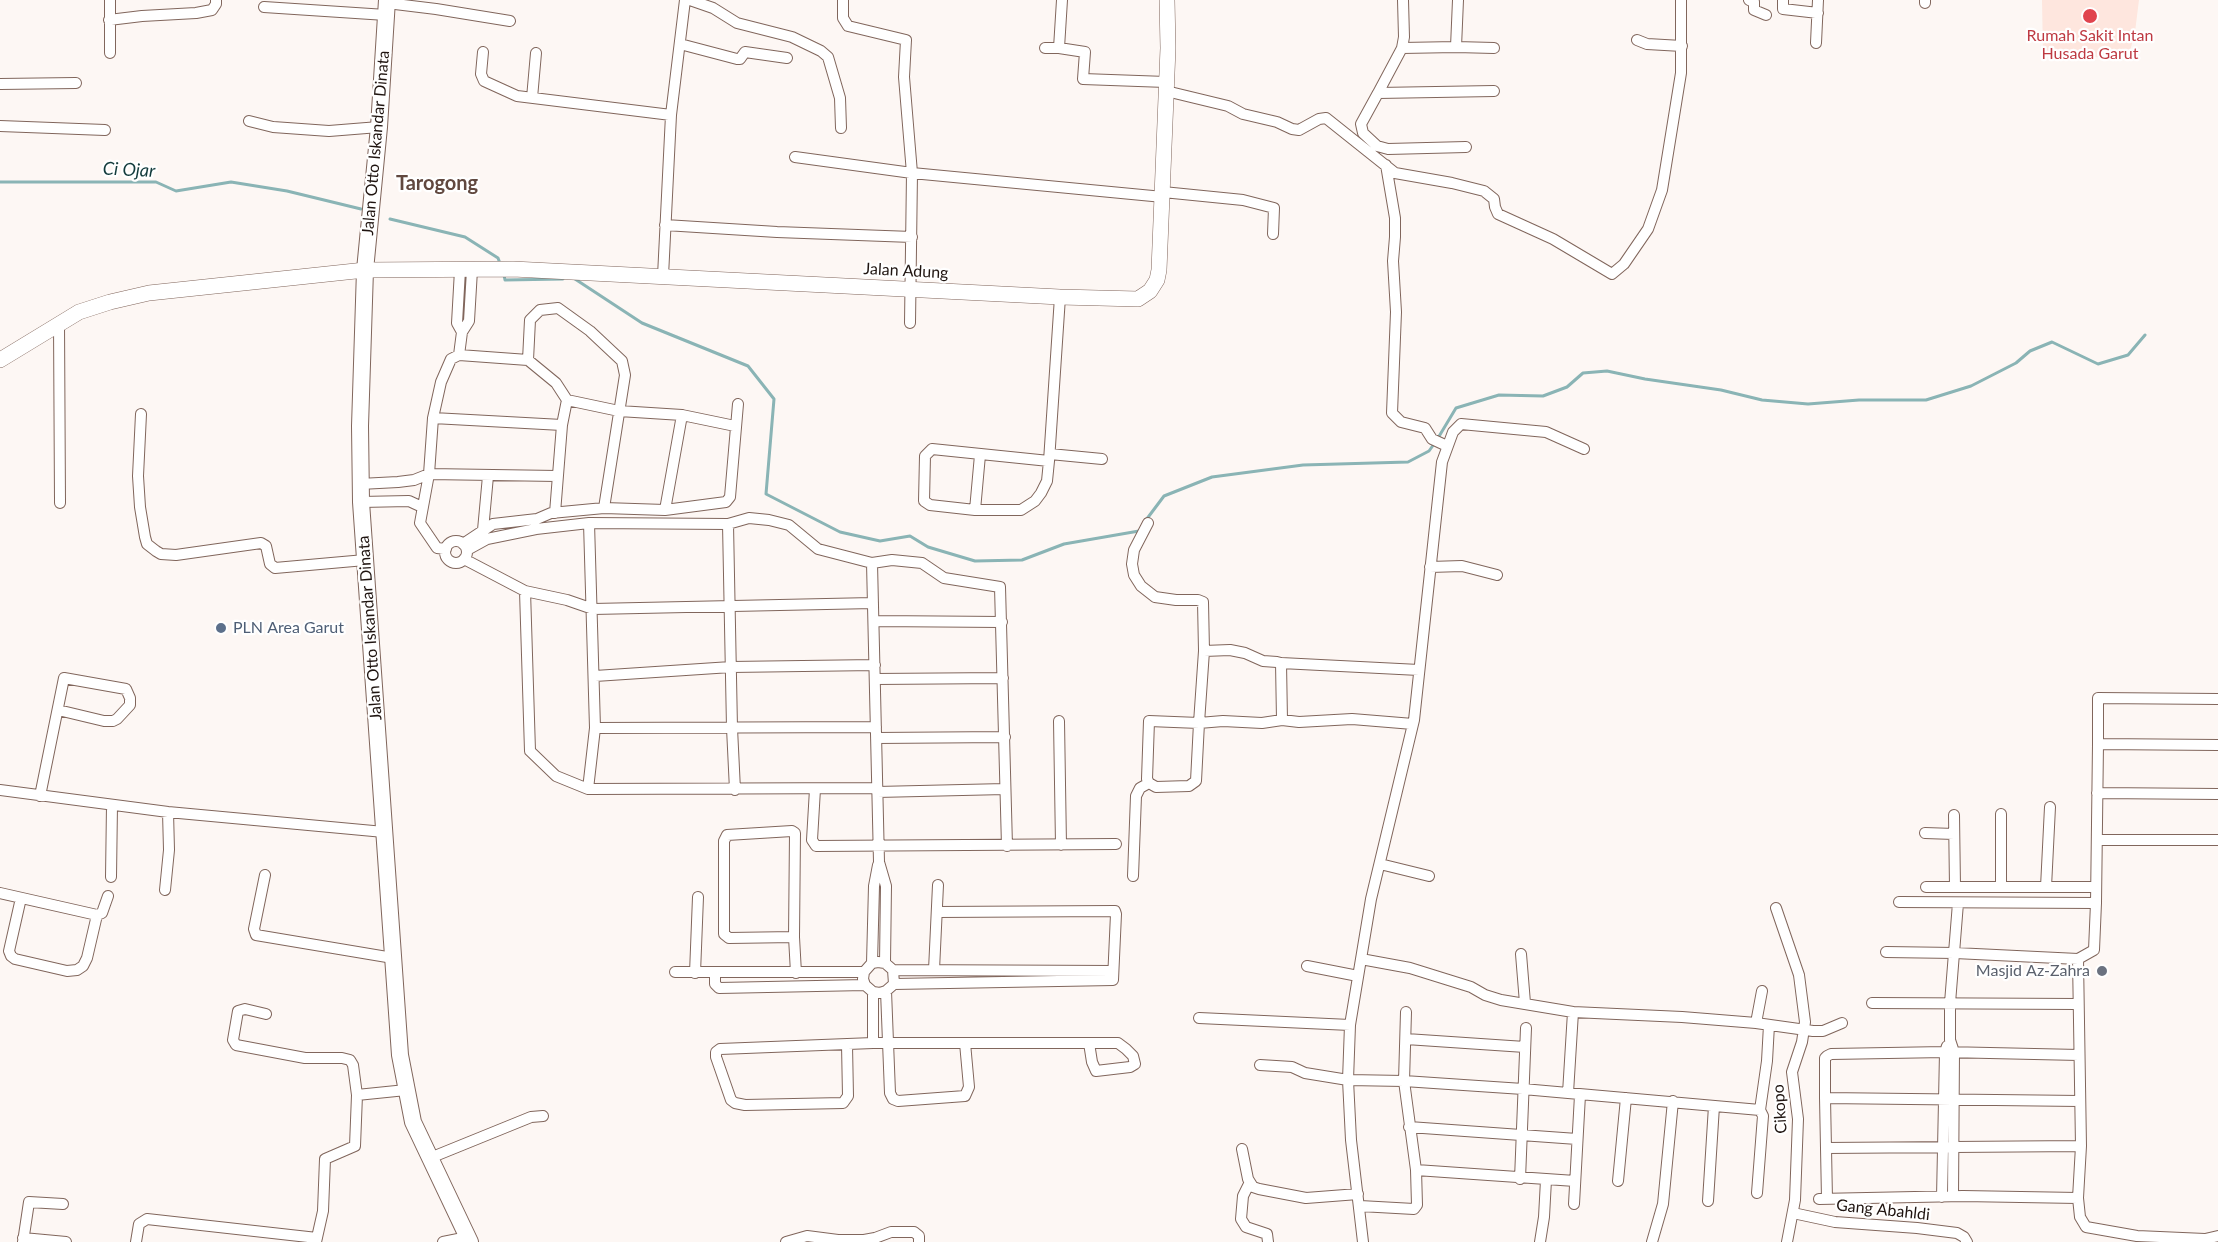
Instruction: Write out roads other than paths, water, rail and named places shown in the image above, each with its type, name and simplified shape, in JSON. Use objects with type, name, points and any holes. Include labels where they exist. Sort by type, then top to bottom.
[{"type":"main road","name":"Jalan Adung","points":[[0,360],[59,323],[89,308],[149,293],[365,270],[505,269],[1137,299],[1150,291],[1160,270],[1167,0]]},
{"type":"main road","name":"Jalan Otto Iskandar Dinata","points":[[387,6],[365,270],[361,502],[400,1055],[413,1122],[469,1240]]},
{"type":"street","points":[[110,0],[108,20],[110,53]]},
{"type":"street","points":[[108,20],[196,13],[212,10],[216,0]]},
{"type":"street","points":[[663,276],[671,115],[685,0]]},
{"type":"street","points":[[690,0],[713,8],[737,23],[792,38],[821,51],[828,57],[840,98],[841,128]]},
{"type":"street","points":[[843,0],[843,18],[848,26],[906,40],[904,77],[912,173],[910,322]]},
{"type":"street","points":[[1059,48],[1062,0]]},
{"type":"street","points":[[1403,0],[1402,48],[1361,124],[1363,133],[1377,146],[1388,149],[1466,147]]},
{"type":"street","points":[[1456,47],[1458,0]]},
{"type":"street","points":[[1045,48],[1085,52],[1083,79],[1166,87],[1228,106],[1243,114],[1277,122],[1295,130],[1326,118],[1395,173],[1484,191],[1494,199],[1498,214],[1553,239],[1612,274],[1624,264],[1642,238],[1662,190],[1681,73],[1681,0]]},
{"type":"street","points":[[1749,0],[1754,2],[1754,10],[1766,15]]},
{"type":"street","points":[[1783,0],[1783,9],[1818,13]]},
{"type":"street","points":[[1816,43],[1818,0]]},
{"type":"street","points":[[264,7],[446,5],[510,21]]},
{"type":"street","points":[[1637,40],[1647,44],[1682,46]]},
{"type":"street","points":[[680,44],[737,59],[740,59],[745,52],[787,58]]},
{"type":"street","points":[[1402,48],[1494,48]]},
{"type":"street","points":[[483,52],[481,74],[484,81],[517,96],[671,115]]},
{"type":"street","points":[[532,98],[536,53]]},
{"type":"street","points":[[0,84],[76,83]]},
{"type":"street","points":[[1378,93],[1494,91]]},
{"type":"street","points":[[249,121],[273,127],[329,131],[378,127]]},
{"type":"street","points":[[0,126],[105,130]]},
{"type":"street","points":[[795,157],[912,173],[1243,200],[1274,208],[1273,234]]},
{"type":"street","points":[[1386,165],[1395,237],[1393,261],[1396,312],[1392,413],[1401,422],[1425,428],[1432,439],[1445,446]]},
{"type":"street","points":[[665,225],[912,237]]},
{"type":"street","points":[[459,355],[462,332],[469,321],[466,270]]},
{"type":"street","points":[[1060,297],[1049,458],[1047,481],[1041,493],[1035,501],[1021,510],[975,510],[926,504],[923,497],[925,456],[932,449],[980,455],[1049,458],[1102,459]]},
{"type":"street","points":[[528,360],[530,320],[540,310],[558,308],[590,331],[622,361],[625,375],[604,508]]},
{"type":"street","points":[[59,323],[60,503]]},
{"type":"street","points":[[446,549],[437,548],[420,523],[429,474],[433,418],[441,382],[451,359],[459,355],[528,360],[556,383],[567,400],[562,425],[555,513]]},
{"type":"street","points":[[567,400],[620,411],[682,415],[735,426]]},
{"type":"street","points":[[738,404],[730,497],[726,502],[665,510],[604,508],[555,513],[525,521],[493,524],[483,530],[465,551],[458,563],[446,556],[446,549],[453,542],[465,551],[525,591],[567,600],[592,609],[873,603]]},
{"type":"street","points":[[141,414],[138,476],[140,507],[147,544],[156,551],[161,554],[176,555],[261,543],[266,546],[270,564],[275,568],[365,560]]},
{"type":"street","points":[[665,510],[682,415]]},
{"type":"street","points":[[433,418],[562,425]]},
{"type":"street","points":[[1363,1242],[1351,1140],[1348,1080],[1350,1025],[1371,898],[1413,724],[1445,446],[1461,424],[1468,424],[1546,432],[1584,449]]},
{"type":"street","points":[[975,510],[980,455]]},
{"type":"street","points":[[360,484],[414,480],[429,474],[557,476]]},
{"type":"street","points":[[483,530],[488,476]]},
{"type":"street","points":[[361,502],[409,501],[422,507]]},
{"type":"street","points":[[465,551],[487,538],[536,529],[589,523],[728,524],[749,518],[789,525],[818,549],[872,563],[892,560],[922,563],[944,578],[1000,587],[1007,846]]},
{"type":"street","points":[[588,789],[595,728],[589,523]]},
{"type":"street","points":[[1148,523],[1134,550],[1132,564],[1134,575],[1142,586],[1155,597],[1203,602],[1204,651],[1198,723],[1196,781],[1189,786],[1156,787],[1149,783],[1147,779],[1148,722],[1152,720],[1198,723],[1223,721],[1262,723],[1282,720],[1299,722],[1352,719],[1413,724]]},
{"type":"street","points":[[728,524],[735,790]]},
{"type":"street","points":[[872,563],[878,846],[879,862],[886,886],[890,988],[888,1043],[890,1093],[893,1099],[898,1101],[965,1096],[969,1087],[965,1042]]},
{"type":"street","points":[[1430,567],[1462,566],[1497,575]]},
{"type":"street","points":[[525,591],[530,751],[556,776],[588,789],[1005,789]]},
{"type":"street","points":[[874,621],[1002,622]]},
{"type":"street","points":[[1204,651],[1230,650],[1245,653],[1263,661],[1281,663],[1419,670]]},
{"type":"street","points":[[1281,663],[1282,720]]},
{"type":"street","points":[[595,676],[731,668],[875,665]]},
{"type":"street","points":[[40,796],[64,678],[126,689],[130,698],[130,705],[113,721],[58,710]]},
{"type":"street","points":[[875,679],[1003,678]]},
{"type":"street","points":[[1886,952],[2078,959],[2094,950],[2098,698],[2218,699]]},
{"type":"street","points":[[1059,721],[1061,845]]},
{"type":"street","points":[[595,728],[732,728],[1005,736]]},
{"type":"street","points":[[2098,744],[2218,745]]},
{"type":"street","points":[[1133,876],[1136,796],[1140,788],[1149,783]]},
{"type":"street","points":[[815,789],[812,840],[816,846],[1116,844]]},
{"type":"street","points":[[0,790],[168,812],[384,832]]},
{"type":"street","points":[[2097,793],[2218,794]]},
{"type":"street","points":[[111,877],[112,805]]},
{"type":"street","points":[[2046,887],[2049,807]]},
{"type":"street","points":[[165,890],[169,850],[168,812]]},
{"type":"street","points":[[2001,814],[2001,886]]},
{"type":"street","points":[[1954,815],[1955,887]]},
{"type":"street","points":[[794,937],[729,938],[724,934],[724,841],[727,835],[792,831],[795,833],[796,973]]},
{"type":"street","points":[[1925,833],[1954,834]]},
{"type":"street","points":[[2097,840],[2218,840]]},
{"type":"street","points":[[873,1043],[869,988],[863,978],[868,968],[874,886],[879,862]]},
{"type":"street","points":[[1380,864],[1429,876]]},
{"type":"street","points":[[265,875],[254,929],[256,934],[393,958]]},
{"type":"street","points":[[934,970],[938,885]]},
{"type":"street","points":[[1926,887],[2095,887]]},
{"type":"street","points":[[0,893],[98,915]]},
{"type":"street","points":[[21,898],[9,951],[10,956],[66,970],[77,970],[83,966],[87,958],[98,915],[102,913],[108,896]]},
{"type":"street","points":[[695,973],[698,897]]},
{"type":"street","points":[[1899,902],[2096,903]]},
{"type":"street","points":[[1947,1196],[1950,1003],[1958,903]]},
{"type":"street","name":"Cikopo","points":[[1776,908],[1798,975],[1804,1031],[1792,1072],[1798,1110],[1795,1200],[1787,1242]]},
{"type":"street","points":[[715,973],[715,984],[719,987],[890,988],[1005,983],[1111,982],[1113,980],[1116,914],[1114,911],[937,912]]},
{"type":"street","points":[[1521,954],[1525,1003]]},
{"type":"street","points":[[1361,959],[1410,968],[1471,987],[1492,998],[1573,1012],[1756,1023],[1804,1031],[1823,1031],[1842,1023]]},
{"type":"street","points":[[2078,959],[2081,1146],[2078,1198],[2080,1217],[2086,1227],[2137,1236],[2205,1239],[2218,1236]]},
{"type":"street","points":[[675,972],[796,973],[868,968],[878,962],[889,967],[934,970],[1113,971]]},
{"type":"street","points":[[1307,966],[1358,976]]},
{"type":"street","points":[[1005,983],[1006,970]]},
{"type":"street","points":[[1756,1023],[1762,992]]},
{"type":"street","points":[[1872,1003],[2078,1004]]},
{"type":"street","points":[[136,1242],[139,1224],[147,1219],[316,1240],[322,1211],[326,1159],[355,1146],[357,1095],[353,1065],[350,1060],[342,1058],[305,1058],[236,1046],[233,1040],[238,1011],[245,1009],[266,1014]]},
{"type":"street","points":[[1360,1206],[1414,1209],[1417,1203],[1416,1170],[1404,1081],[1406,1012]]},
{"type":"street","points":[[1568,1093],[1573,1012]]},
{"type":"street","points":[[1199,1018],[1350,1025]]},
{"type":"street","points":[[1757,1193],[1763,1116],[1760,1110],[1767,1061],[1769,1025]]},
{"type":"street","points":[[1520,1179],[1526,1028]]},
{"type":"street","points":[[1406,1039],[1525,1047]]},
{"type":"street","points":[[847,1045],[848,1096],[843,1103],[745,1105],[735,1103],[731,1100],[716,1057],[716,1052],[720,1049],[873,1043],[1089,1043]]},
{"type":"street","points":[[2078,1198],[1947,1196],[1823,1199],[1826,1148],[1825,1058],[1831,1054],[1949,1052],[2079,1055]]},
{"type":"street","points":[[1260,1065],[1292,1067],[1305,1073],[1348,1080],[1404,1081],[1523,1089],[1760,1110]]},
{"type":"street","points":[[357,1095],[406,1090]]},
{"type":"street","points":[[1574,1204],[1580,1095]]},
{"type":"street","points":[[1618,1181],[1626,1098]]},
{"type":"street","points":[[1825,1098],[2080,1101]]},
{"type":"street","points":[[1652,1242],[1663,1204],[1673,1101]]},
{"type":"street","points":[[1708,1201],[1714,1106]]},
{"type":"street","points":[[430,1158],[531,1118],[543,1116]]},
{"type":"street","points":[[1409,1127],[1577,1139]]},
{"type":"street","points":[[1826,1148],[2081,1146]]},
{"type":"street","points":[[1242,1149],[1250,1182],[1259,1190],[1306,1198],[1358,1194]]},
{"type":"street","points":[[1416,1170],[1520,1179],[1575,1181]]},
{"type":"street","points":[[1540,1242],[1546,1180]]},
{"type":"street","points":[[1250,1182],[1243,1196],[1240,1219],[1246,1227],[1267,1234],[1268,1242]]},
{"type":"street","points":[[63,1204],[29,1202],[23,1240],[66,1242]]},
{"type":"street","name":"Gang Abahldi","points":[[1793,1212],[1835,1222],[1957,1233],[1967,1242]]},
{"type":"street","points":[[786,1242],[807,1236],[838,1240],[875,1238],[891,1232],[914,1232],[919,1236],[919,1242]]},
{"type":"street","points":[[443,1242],[469,1240]]},
{"type":"waterway","name":"Ci Ojar","points":[[0,182],[156,182],[176,191],[231,182],[287,191],[361,209]]},
{"type":"waterway","points":[[390,219],[465,237],[498,258],[501,266]]},
{"type":"waterway","points":[[504,275],[505,280],[563,279]]},
{"type":"waterway","points":[[575,279],[642,323],[748,366],[774,399],[766,494],[840,532],[880,541],[910,536],[928,547],[975,561],[1022,560],[1064,544],[1139,531]]},
{"type":"waterway","points":[[1438,438],[1456,408],[1499,395],[1543,396],[1567,387],[1583,373],[1607,371],[1721,390],[1762,400],[1808,404],[1859,400],[1926,400],[1971,386],[2016,363],[2030,351],[2052,342],[2098,364],[2128,355],[2145,335]]},
{"type":"waterway","points":[[1146,520],[1164,496],[1212,477],[1303,465],[1408,462],[1429,451],[1434,444]]},
{"type":"place","name":"Rumah Sakit Intan Husada Garut","points":[[2090,16]]},
{"type":"place","name":"PLN Area Garut","points":[[221,628]]},
{"type":"place","name":"Masjid Az-Zahra","points":[[2102,971]]},
{"type":"district","name":"Tarogong","points":[[437,184]]}]
